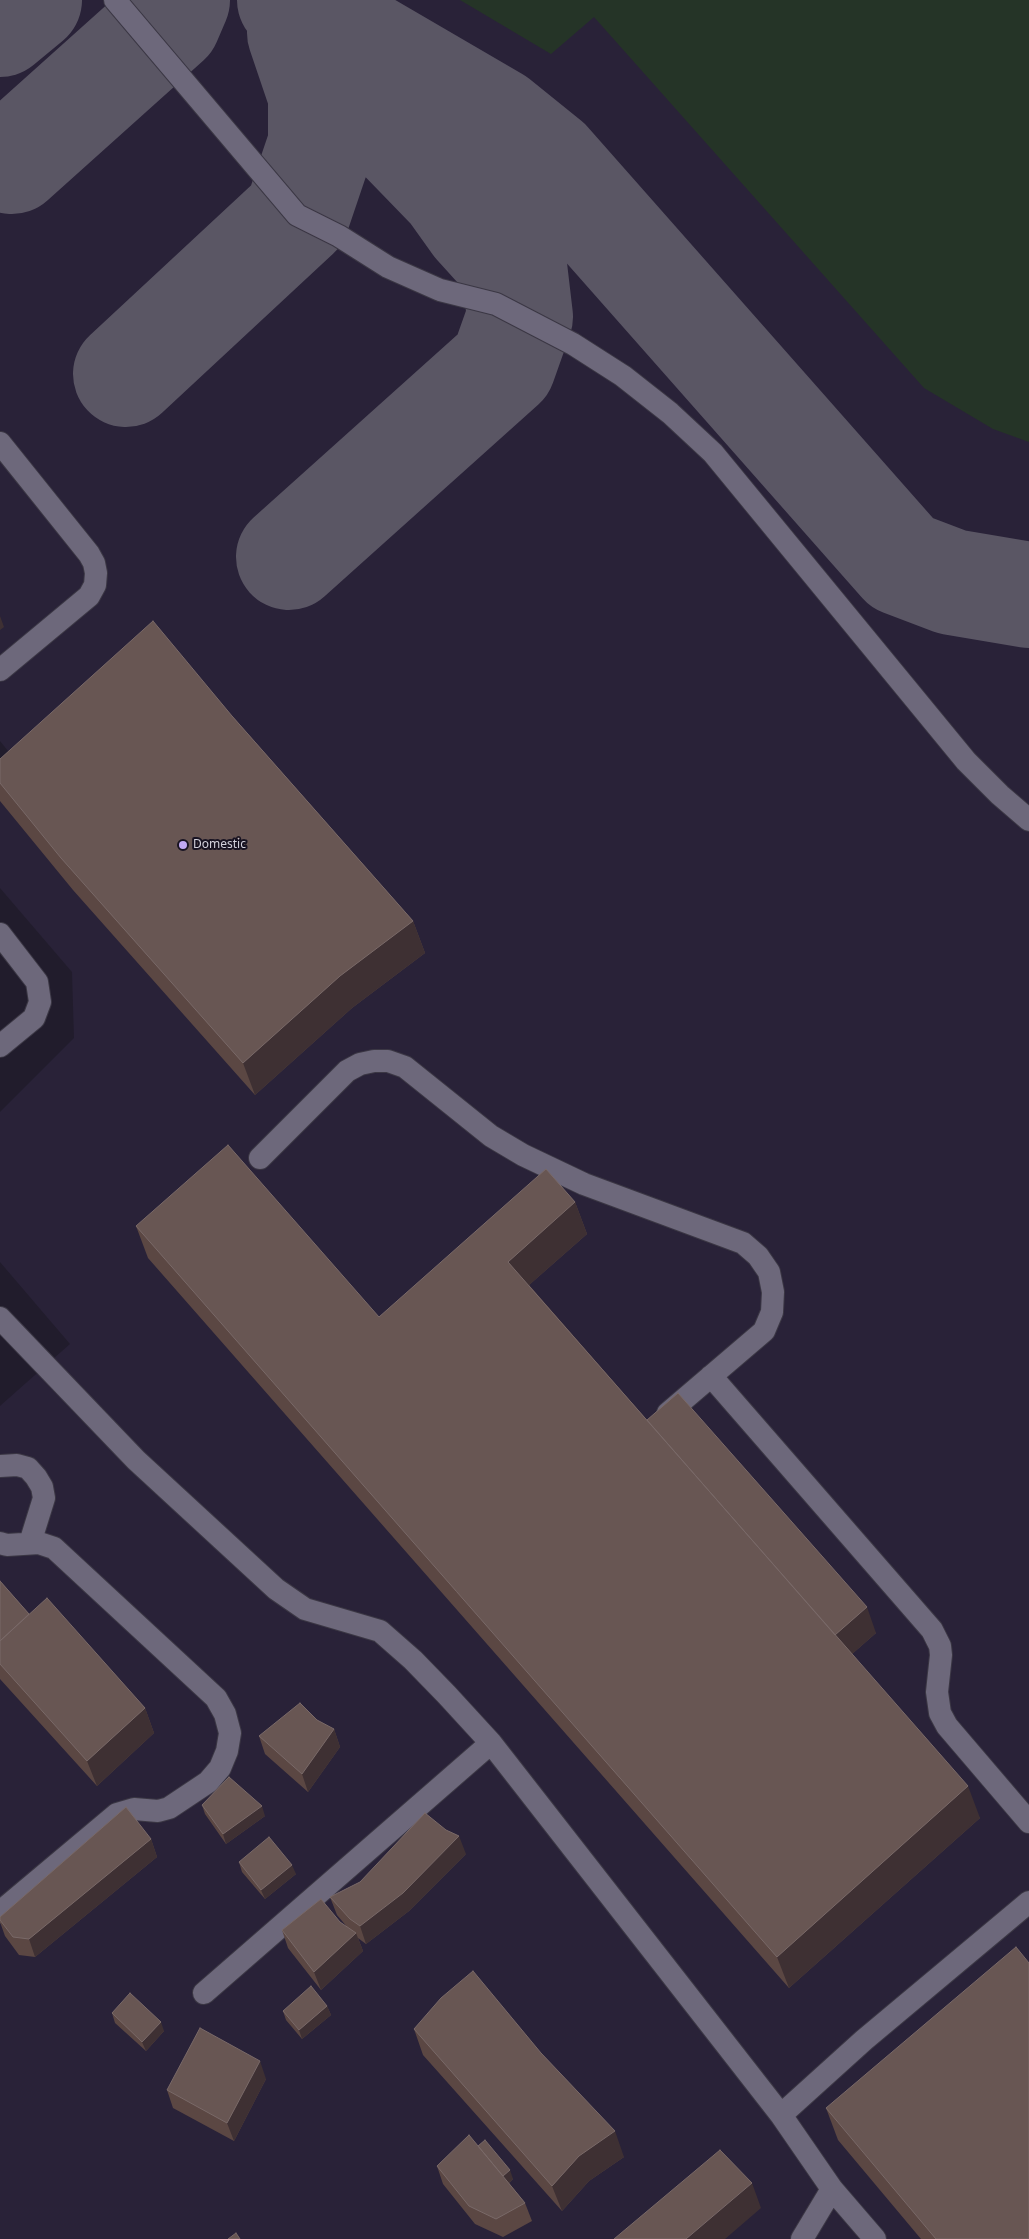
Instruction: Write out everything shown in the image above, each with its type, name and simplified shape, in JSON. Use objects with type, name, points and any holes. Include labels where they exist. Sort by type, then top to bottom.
[{"type":"lane","points":[[115,0],[297,215],[340,236],[388,267],[440,290],[496,304],[573,344],[623,376],[670,412],[713,453],[966,761],[1000,795],[1029,820]]},
{"type":"lane","points":[[0,443],[89,554],[94,563],[96,573],[95,585],[89,596],[0,670]]},
{"type":"lane","points":[[0,934],[37,982],[40,1002],[34,1018],[0,1046]]},
{"type":"lane","points":[[260,1158],[347,1071],[360,1064],[388,1061],[405,1067],[490,1136],[523,1155],[584,1184],[743,1243],[758,1256],[768,1272],[773,1292],[772,1312],[764,1331],[668,1413]]},
{"type":"lane","points":[[0,1318],[136,1460],[276,1589],[305,1609],[380,1631],[413,1660],[491,1743],[781,2115],[832,2189],[875,2239]]},
{"type":"lane","points":[[711,1376],[932,1630],[940,1646],[941,1655],[937,1692],[940,1712],[947,1726],[1029,1822]]},
{"type":"lane","points":[[0,1466],[17,1465],[28,1468],[42,1486],[44,1498],[30,1543]]},
{"type":"lane","points":[[0,1543],[39,1543],[54,1548],[216,1698],[225,1714],[230,1733],[227,1751],[220,1768],[208,1782],[170,1808],[158,1811],[134,1809],[117,1814],[0,1912]]},
{"type":"lane","points":[[204,1993],[491,1743]]},
{"type":"lane","points":[[781,2115],[864,2040],[1029,1902]]},
{"type":"lane","points":[[802,2239],[832,2189]]},
{"type":"shaded area","points":[[0,0],[1029,0],[1029,2239],[0,2239],[0,1406],[70,1344],[0,1262],[0,1112],[74,1038],[72,972],[0,888],[0,783],[21,767],[0,741]]},
{"type":"green space","points":[[460,0],[1029,0],[1029,442],[993,429],[924,388],[594,17],[551,54]]},
{"type":"building","name":"Domestic","points":[[153,621],[232,716],[413,921],[340,976],[243,1063],[61,858],[0,783],[0,759]]},
{"type":"building","points":[[228,1145],[379,1317],[546,1169],[575,1202],[508,1262],[968,1786],[777,1957],[136,1226]]},
{"type":"building","points":[[678,1393],[867,1607],[835,1635],[647,1420]]},
{"type":"building","points":[[0,1581],[29,1614],[0,1641]]},
{"type":"building","points":[[47,1598],[145,1708],[87,1761],[0,1664],[0,1641]]},
{"type":"building","points":[[300,1703],[317,1720],[334,1729],[302,1774],[259,1736]]},
{"type":"building","points":[[229,1777],[262,1806],[223,1834],[202,1805]]},
{"type":"building","points":[[126,1807],[151,1839],[29,1939],[13,1937],[0,1920],[0,1917]]},
{"type":"building","points":[[425,1813],[446,1830],[459,1836],[403,1893],[360,1926],[350,1919],[330,1897],[360,1882]]},
{"type":"building","points":[[269,1837],[292,1865],[261,1890],[239,1862]]},
{"type":"building","points":[[321,1899],[340,1922],[356,1933],[314,1972],[282,1930]]},
{"type":"building","points":[[1016,1947],[1029,1963],[1029,2239],[936,2239],[826,2108]]},
{"type":"building","points":[[473,1971],[541,2053],[615,2131],[579,2156],[552,2186],[414,2029],[441,1998]]},
{"type":"building","points":[[311,1986],[327,2006],[299,2030],[283,2011]]},
{"type":"building","points":[[130,1993],[161,2022],[142,2042],[112,2013]]},
{"type":"building","points":[[200,2028],[260,2061],[227,2123],[167,2090]]},
{"type":"building","points":[[469,2135],[525,2203],[496,2219],[469,2206],[437,2166]]},
{"type":"building","points":[[485,2140],[510,2170],[503,2176],[478,2146]]},
{"type":"building","points":[[720,2150],[752,2183],[686,2239],[614,2239]]},
{"type":"building","points":[[236,2233],[240,2239],[228,2239]]},
{"type":"taxiway","points":[[0,24],[29,0]]},
{"type":"taxiway","points":[[12,161],[168,21],[177,0]]},
{"type":"taxiway","points":[[290,0],[496,120],[548,162],[902,563],[952,582],[1029,595]]},
{"type":"taxiway","points":[[126,374],[297,215],[321,144],[321,95],[300,33]]},
{"type":"taxiway","points":[[289,557],[503,365],[520,317],[514,266],[476,224],[451,189],[327,61]]},
{"type":"place","name":"Domestic","points":[[183,845]]}]
